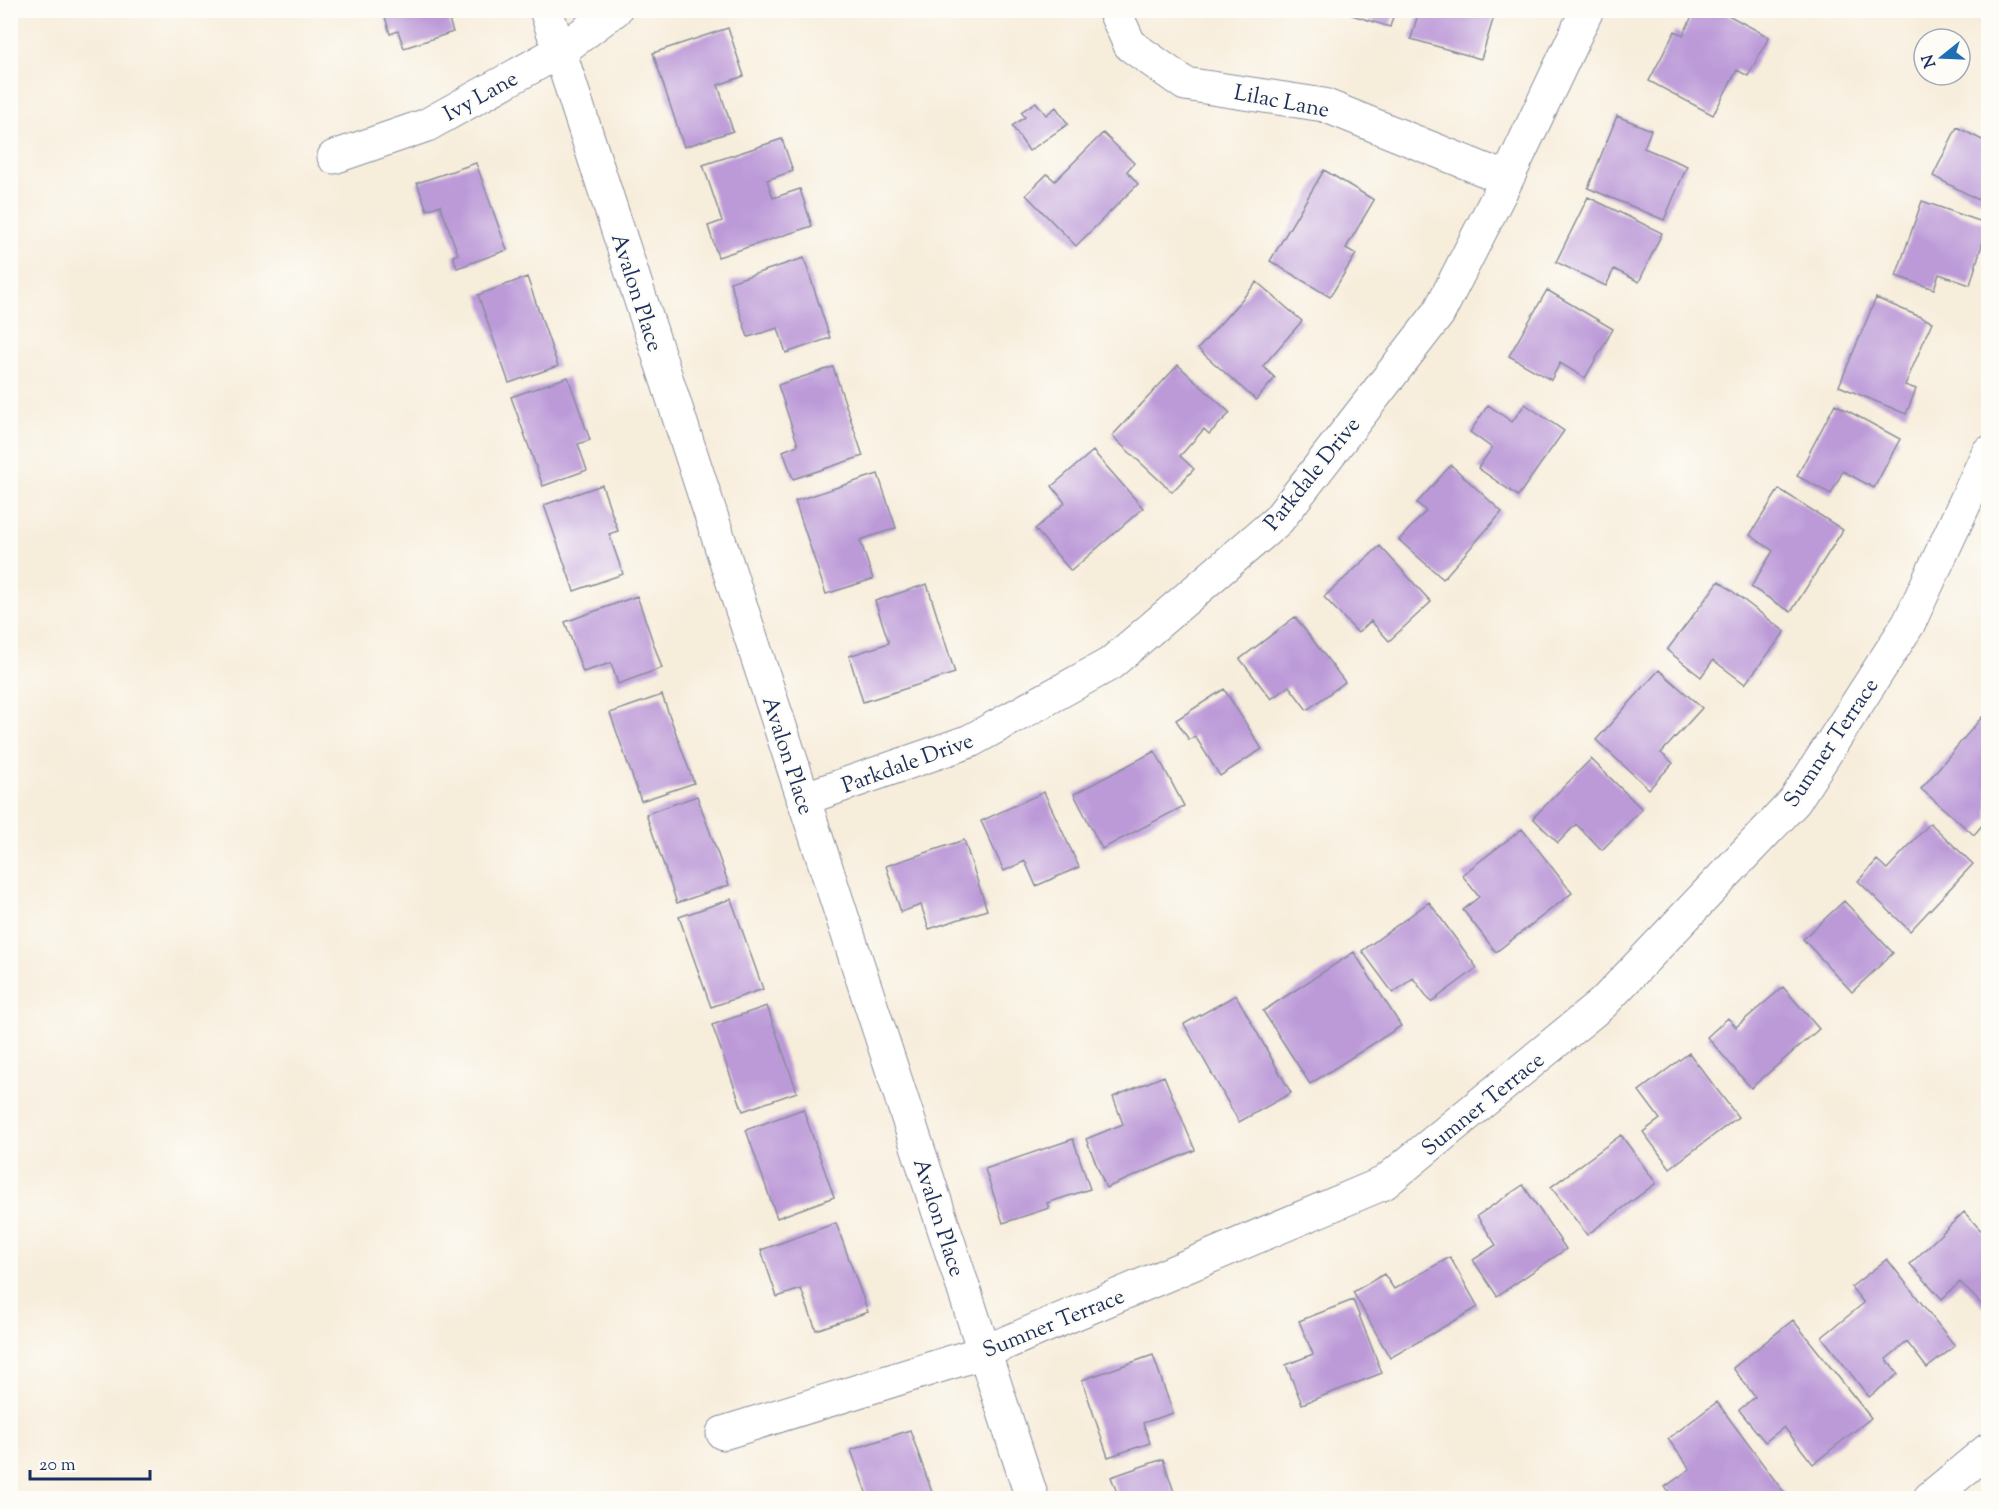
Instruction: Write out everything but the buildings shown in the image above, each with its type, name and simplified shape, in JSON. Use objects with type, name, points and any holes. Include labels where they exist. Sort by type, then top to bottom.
[{"type":"street","name":"Avalon Place","points":[[546,10],[1032,1498]]},
{"type":"street","name":"Ivy Lane","points":[[334,157],[427,125],[560,51],[615,10]]},
{"type":"street","name":"Lilac Lane","points":[[1114,10],[1130,45],[1185,84],[1324,105],[1507,179]]},
{"type":"street","name":"Parkdale Drive","points":[[803,799],[970,741],[1110,664],[1278,520],[1437,314],[1507,179],[1587,10]]},
{"type":"street","name":"Sumner Terrace","points":[[723,1433],[984,1352],[1384,1183],[1603,1003],[1794,802],[1909,623],[1989,453]]},
{"type":"street","points":[[1930,1498],[1989,1450]]}]
